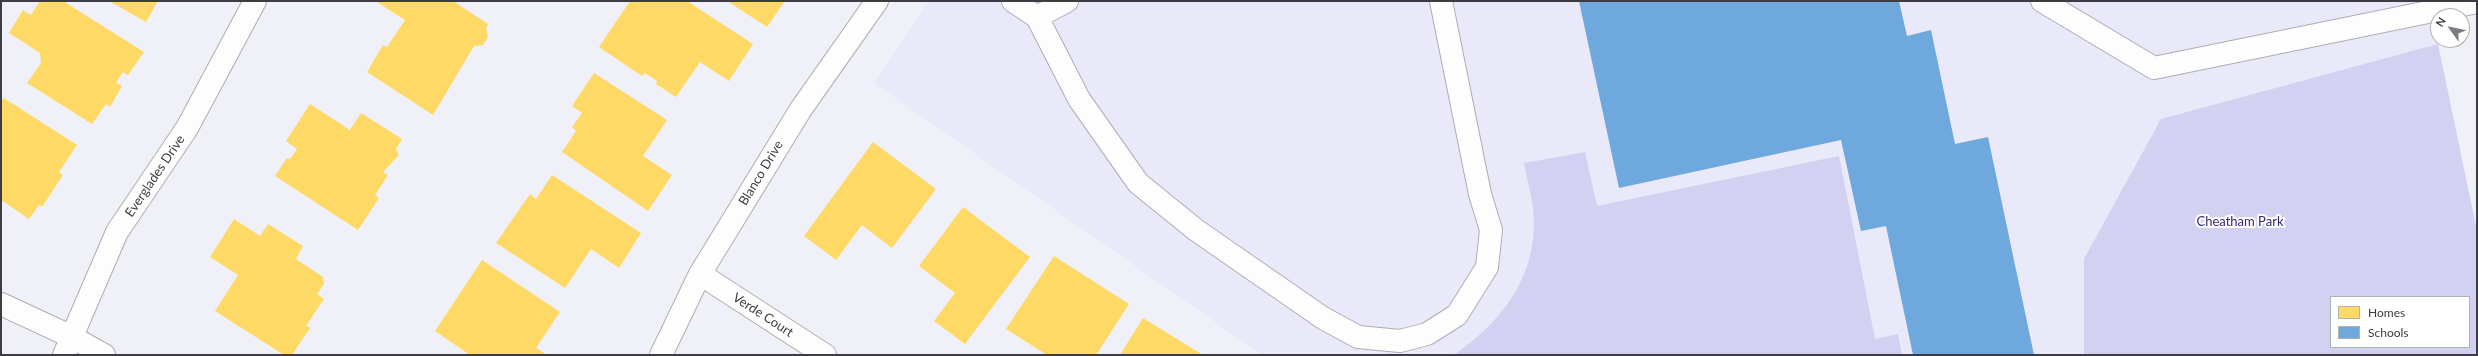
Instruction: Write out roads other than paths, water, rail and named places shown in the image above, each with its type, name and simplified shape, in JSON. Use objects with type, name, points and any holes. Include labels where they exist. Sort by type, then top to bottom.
[{"type":"street","name":"Everglades Drive","points":[[68,346],[117,232],[187,128],[255,1]]},
{"type":"street","name":"Blanco Drive","points":[[661,355],[700,274],[801,108],[877,1]]},
{"type":"street","points":[[1013,1],[1037,17],[1079,99],[1138,183],[1196,230],[1324,318],[1358,337],[1400,341],[1427,334],[1457,316],[1487,267],[1491,230],[1480,194],[1441,1]]},
{"type":"street","points":[[1037,17],[1067,1]]},
{"type":"street","points":[[2042,1],[2154,68],[2304,39],[2477,2]]},
{"type":"street","name":"Verde Court","points":[[700,274],[826,355]]},
{"type":"street","points":[[1,304],[68,346],[104,355]]},
{"type":"park label","name":"Cheatham Park","points":[[2240,222]]}]
